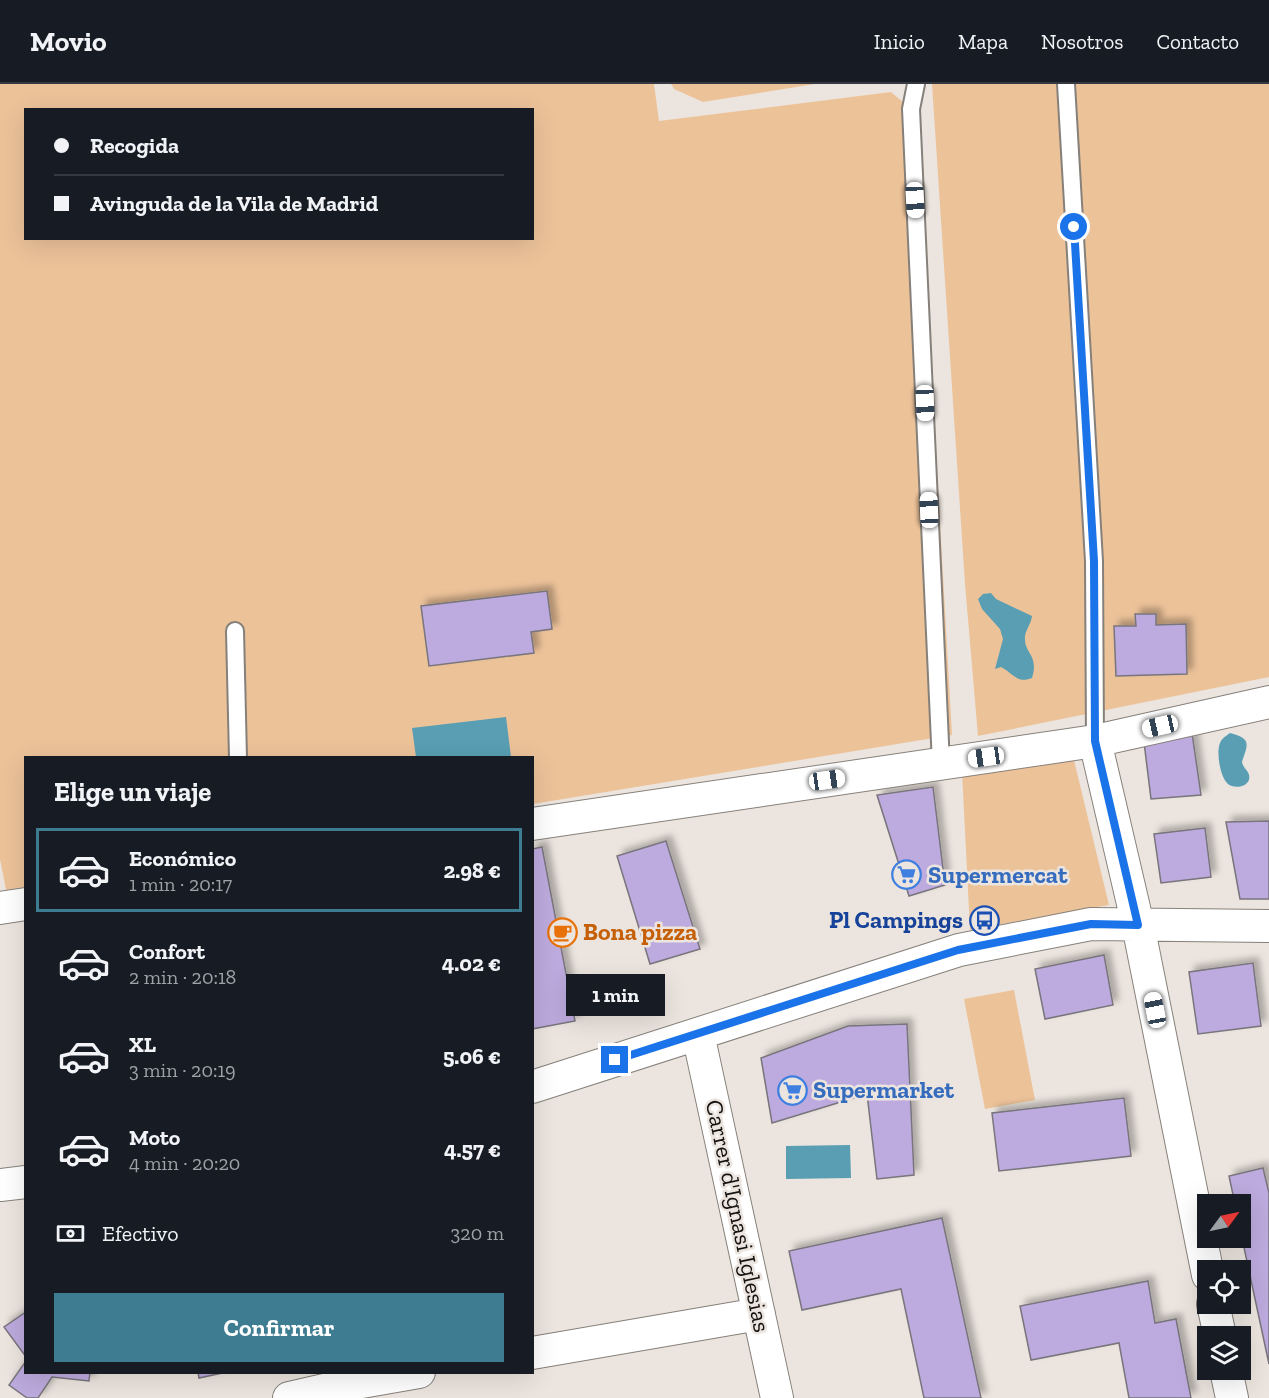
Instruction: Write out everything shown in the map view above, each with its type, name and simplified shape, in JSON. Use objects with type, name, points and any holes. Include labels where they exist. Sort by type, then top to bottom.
[{"type":"street","points":[[534,824],[1095,741],[1269,702]]},
{"type":"street","points":[[1095,741],[1138,925],[1205,1260]]},
{"type":"street","points":[[0,908],[24,904]]},
{"type":"street","points":[[534,1086],[958,950],[1091,924],[1269,926]]},
{"type":"street","name":"Carrer d'Ignasi Iglesias","points":[[698,1034],[777,1398]]},
{"type":"street","points":[[0,1185],[24,1182]]},
{"type":"street","points":[[534,1353],[759,1314]]},
{"type":"street","points":[[289,1398],[408,1374]]},
{"type":"street","points":[[1228,1380],[1232,1398]]},
{"type":"lane","points":[[916,84],[911,109],[941,764]]},
{"type":"lane","points":[[1066,84],[1094,561],[1095,741]]},
{"type":"lane","points":[[235,631],[238,756]]},
{"type":"shaded area","points":[[0,84],[654,84],[659,121],[891,92],[917,114],[952,735],[534,804],[534,756],[24,756],[24,887],[6,890],[0,859]]},
{"type":"shaded area","points":[[671,84],[815,84],[703,102],[674,89]]},
{"type":"shaded area","points":[[932,84],[1269,84],[1269,677],[978,736],[965,584]]},
{"type":"shaded area","points":[[1073,756],[1109,905],[970,930],[962,772]]},
{"type":"shaded area","points":[[1014,990],[1035,1100],[985,1109],[964,999]]},
{"type":"water","points":[[991,593],[996,599],[1032,616],[1025,637],[1034,665],[1032,678],[1023,680],[1001,667],[995,669],[1003,639],[1000,629],[982,609],[978,599],[983,594]]},
{"type":"water","points":[[506,717],[511,756],[416,756],[412,728]]},
{"type":"water","points":[[1230,733],[1242,738],[1246,743],[1242,762],[1249,779],[1246,784],[1239,787],[1231,786],[1225,781],[1219,764],[1220,743]]},
{"type":"water","points":[[850,1145],[851,1178],[786,1179],[786,1146]]},
{"type":"building","points":[[547,591],[552,629],[531,632],[534,653],[429,666],[421,606]]},
{"type":"building","points":[[1135,614],[1156,614],[1156,625],[1186,624],[1187,674],[1116,676],[1114,626],[1136,626]]},
{"type":"building","points":[[1192,733],[1201,795],[1151,799],[1144,742]]},
{"type":"building","points":[[933,787],[945,885],[909,896],[877,795]]},
{"type":"building","points":[[1269,821],[1269,899],[1240,899],[1226,822]]},
{"type":"building","points":[[1205,828],[1211,877],[1161,883],[1154,834]]},
{"type":"building","points":[[666,841],[700,949],[650,964],[617,856]]},
{"type":"building","points":[[542,847],[575,1021],[534,1029],[534,849]]},
{"type":"building","points":[[1104,955],[1113,1005],[1045,1019],[1035,969]]},
{"type":"building","points":[[1253,963],[1261,1026],[1198,1034],[1189,972]]},
{"type":"building","points":[[907,1024],[914,1175],[877,1179],[867,1094],[772,1123],[761,1058],[848,1026]]},
{"type":"building","points":[[1124,1098],[1131,1156],[999,1171],[992,1113]]},
{"type":"building","points":[[1263,1168],[1269,1193],[1269,1364],[1251,1280],[1251,1260],[1247,1260],[1244,1248],[1251,1248],[1251,1194],[1233,1194],[1229,1176]]},
{"type":"building","points":[[942,1218],[981,1398],[924,1398],[901,1289],[802,1310],[789,1251]]},
{"type":"building","points":[[1148,1281],[1155,1323],[1176,1319],[1191,1398],[1129,1398],[1119,1343],[1031,1360],[1020,1306]]},
{"type":"building","points":[[24,1313],[24,1354],[4,1327]]},
{"type":"building","points":[[24,1364],[24,1374],[90,1374],[89,1381],[52,1377],[38,1398],[27,1398],[9,1385]]},
{"type":"building","points":[[198,1374],[218,1374],[199,1378]]},
{"type":"place","name":"Supermercat","points":[[907,875]]},
{"type":"place","name":"Pl Campings","points":[[984,920]]},
{"type":"place","name":"Bona pizza","points":[[562,932]]},
{"type":"place","name":"Supermarket","points":[[792,1090]]},
{"type":"route","points":[[615,1060],[958,950],[1091,924],[1138,925],[1095,741],[1094,561],[1074,227]]}]
